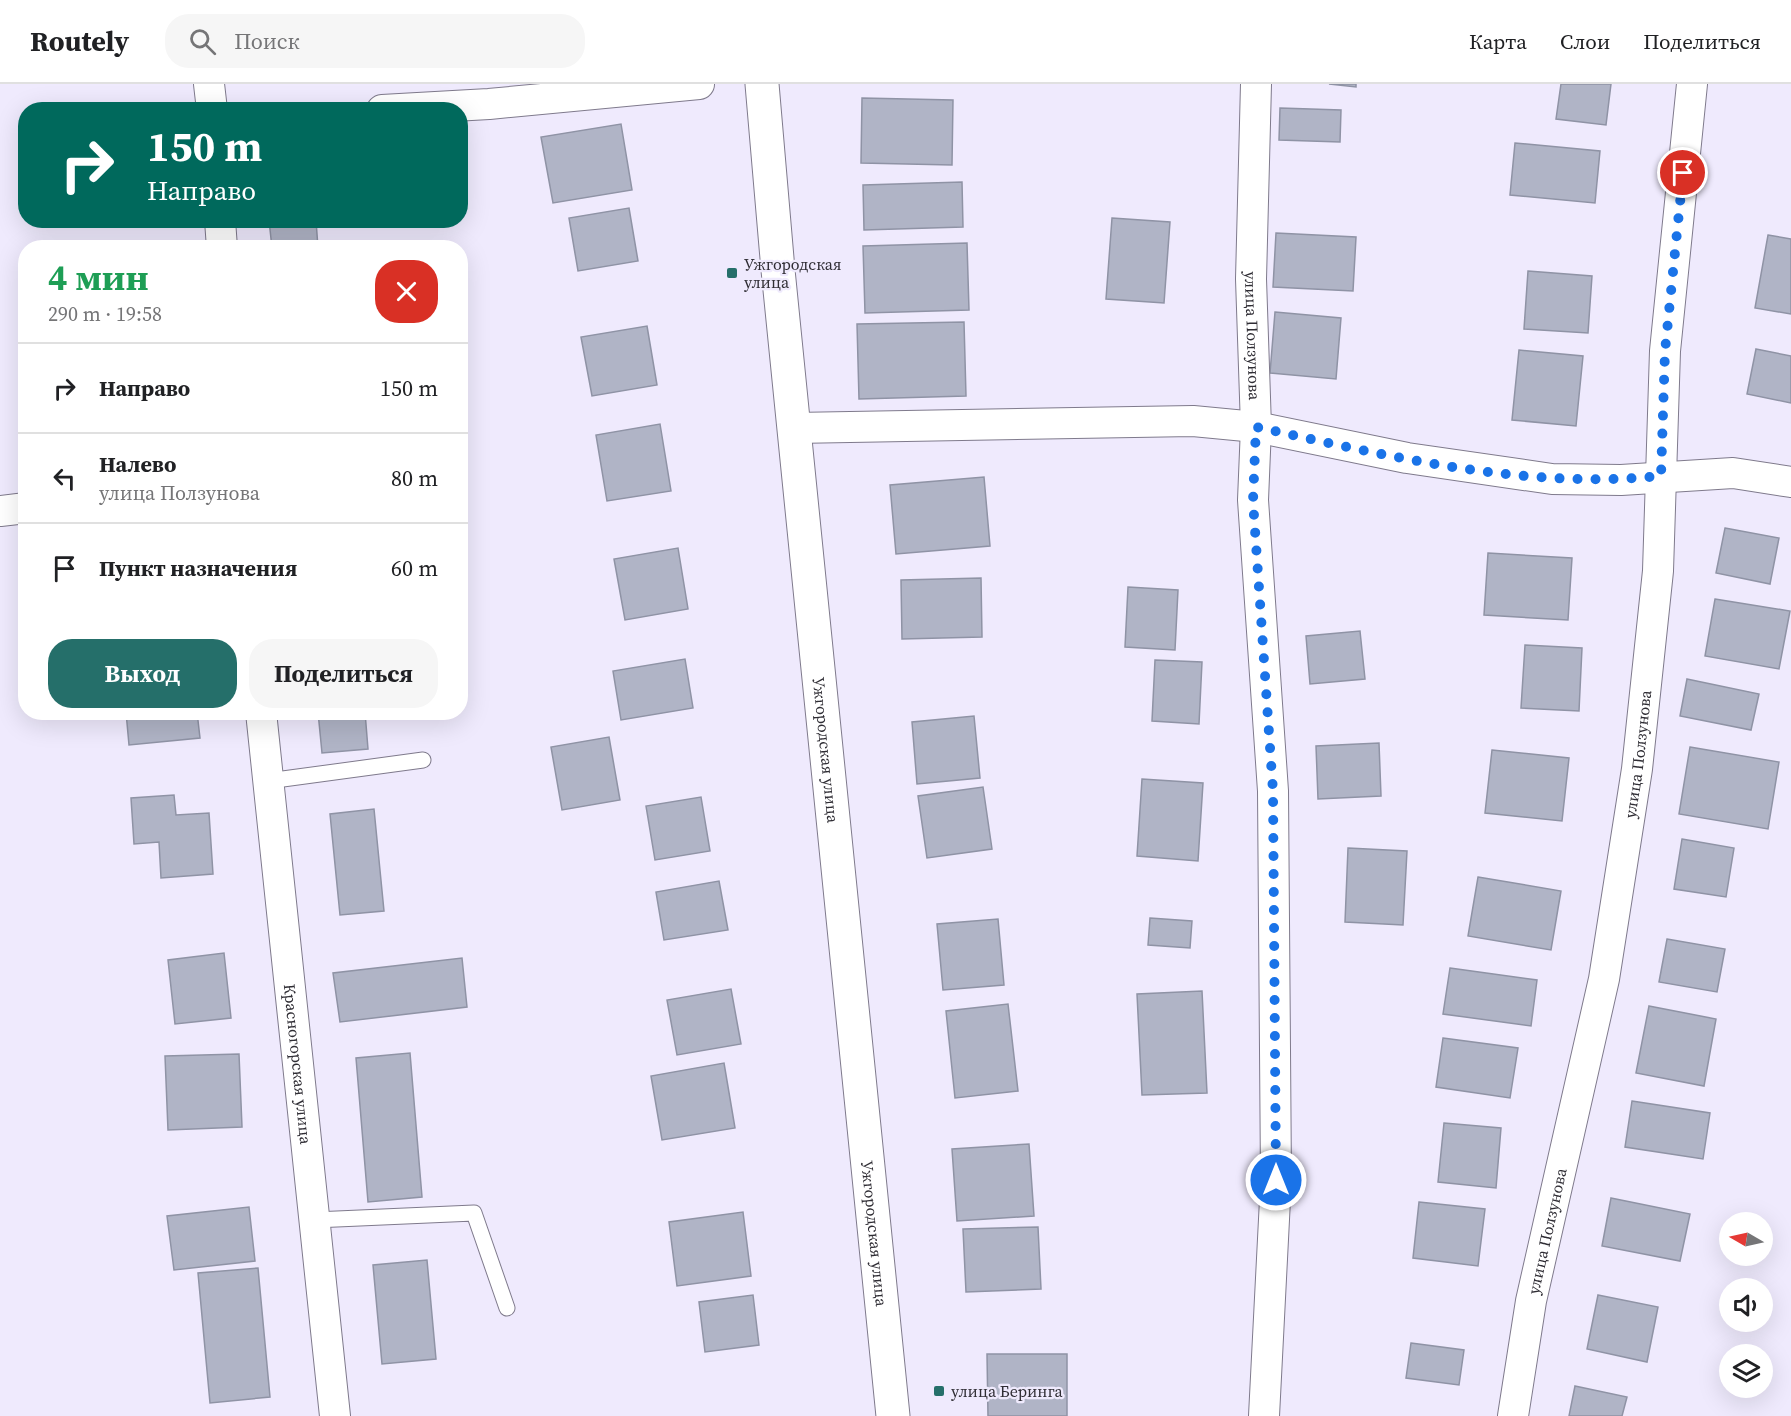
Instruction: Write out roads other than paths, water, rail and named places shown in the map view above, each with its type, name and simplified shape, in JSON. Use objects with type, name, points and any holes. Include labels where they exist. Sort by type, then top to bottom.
[{"type":"main road","name":"Ужгородская улица","points":[[762,84],[794,428],[893,1416]]},
{"type":"street","points":[[208,84],[211,102]]},
{"type":"street","points":[[468,105],[699,84]]},
{"type":"street","name":"улица Ползунова","points":[[1256,84],[1251,279],[1256,427],[1253,501],[1273,803],[1276,1180],[1264,1416]]},
{"type":"street","name":"улица Ползунова","points":[[1513,1416],[1531,1301],[1604,979],[1637,769],[1658,571],[1665,351],[1692,84]]},
{"type":"street","points":[[794,428],[1193,421],[1256,427],[1407,458],[1552,479],[1621,480],[1733,473],[1791,482]]},
{"type":"street","points":[[0,511],[18,509]]},
{"type":"street","name":"Красногорская улица","points":[[262,720],[335,1416]]},
{"type":"lane","points":[[268,781],[423,760]]},
{"type":"lane","points":[[314,1220],[474,1213],[507,1308]]},
{"type":"place","name":"Ужгородская улица","points":[[732,273]]},
{"type":"place","name":"улица Беринга","points":[[939,1391]]}]
